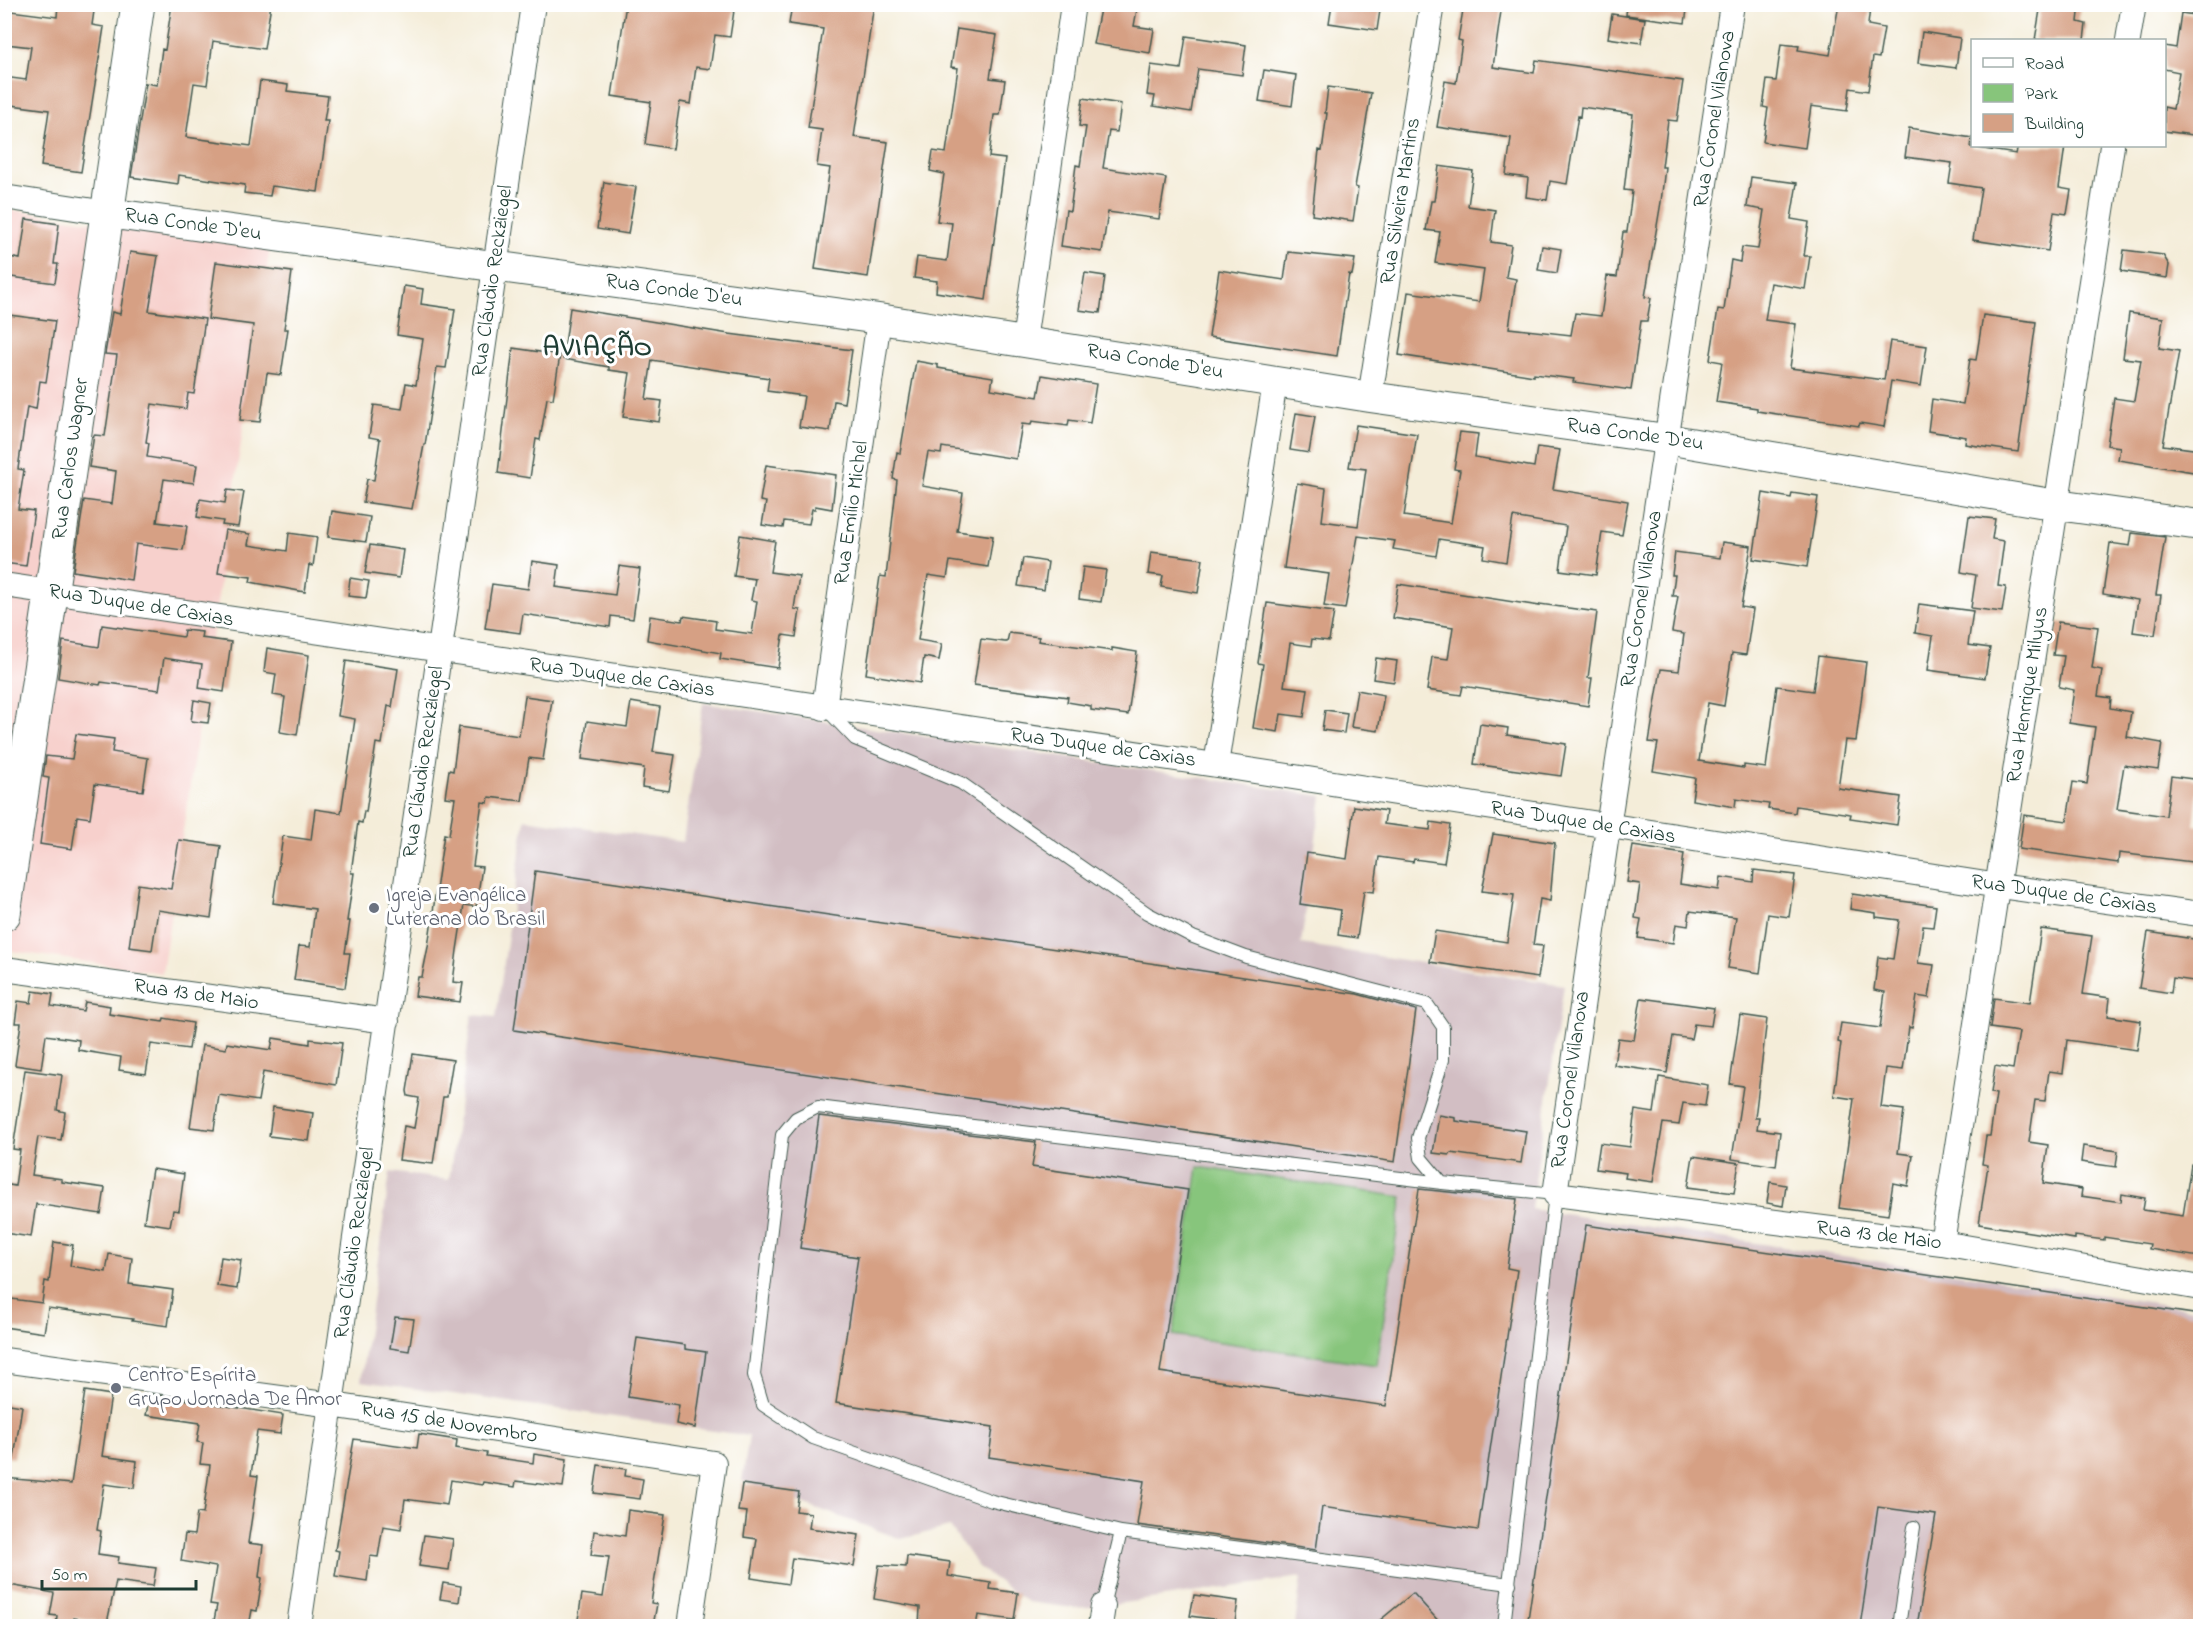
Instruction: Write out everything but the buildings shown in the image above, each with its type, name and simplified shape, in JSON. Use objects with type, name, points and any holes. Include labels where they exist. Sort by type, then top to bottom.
[{"type":"main road","name":"Rua Carlos Wagner","points":[[4,914],[138,4]]},
{"type":"street","name":"Rua Cláudio Reckziegel","points":[[299,1626],[533,4]]},
{"type":"street","points":[[1024,341],[1073,4]]},
{"type":"street","name":"Rua Silveira Martins","points":[[1370,397],[1432,4]]},
{"type":"street","name":"Rua Coronel Vilanova","points":[[1555,1194],[1732,4]]},
{"type":"street","points":[[2128,39],[2134,4]]},
{"type":"street","name":"Rua Henrrique Milyus","points":[[1942,1243],[2112,147]]},
{"type":"street","name":"Rua Conde D'eu","points":[[4,197],[879,319],[1370,397],[1666,439],[2058,505],[2200,525]]},
{"type":"street","name":"Rua Emílio Michel","points":[[824,708],[879,319]]},
{"type":"street","points":[[1216,765],[1275,382]]},
{"type":"street","name":"Rua Duque de Caxias","points":[[4,585],[1216,765],[1999,886],[2200,914]]},
{"type":"street","name":"Rua 13 de Maio","points":[[4,969],[387,1021]]},
{"type":"street","name":"Rua 13 de Maio","points":[[1555,1194],[1942,1243],[2200,1288]]},
{"type":"street","name":"Rua 15 de Novembro","points":[[4,1360],[332,1405],[714,1463],[690,1626]]},
{"type":"lane","points":[[824,708],[855,740],[961,783],[1148,913],[1193,937],[1246,957],[1427,1004],[1443,1027],[1443,1060],[1418,1138],[1421,1158],[1442,1184]]},
{"type":"lane","points":[[1504,1626],[1510,1584],[1555,1194],[1442,1184],[818,1107],[796,1118],[782,1135],[754,1375],[763,1405],[813,1438],[993,1501],[1120,1532],[1510,1584]]},
{"type":"lane","points":[[1899,1626],[1914,1527]]},
{"type":"lane","points":[[1102,1616],[1120,1532]]},
{"type":"shaded area","points":[[5,209],[270,248],[162,973],[5,950]]},
{"type":"shaded area","points":[[703,703],[1322,796],[1301,944],[1564,985],[1531,1209],[2200,1310],[2200,1626],[1295,1626],[1301,1577],[1103,1606],[1074,1608],[1027,1602],[978,1567],[950,1527],[901,1539],[742,1481],[749,1436],[361,1381],[390,1172],[449,1180],[472,1015],[496,1017],[525,819],[683,842]]},
{"type":"green space","points":[[1198,1167],[1402,1197],[1377,1365],[1173,1335]]},
{"type":"place","name":"Igreja Evangélica Luterana do Brasil","points":[[374,908]]},
{"type":"place","name":"Centro Espírita Grupo Jornada De Amor","points":[[116,1388]]},
{"type":"district","name":"AVIAÇÃO","points":[[598,348]]}]
